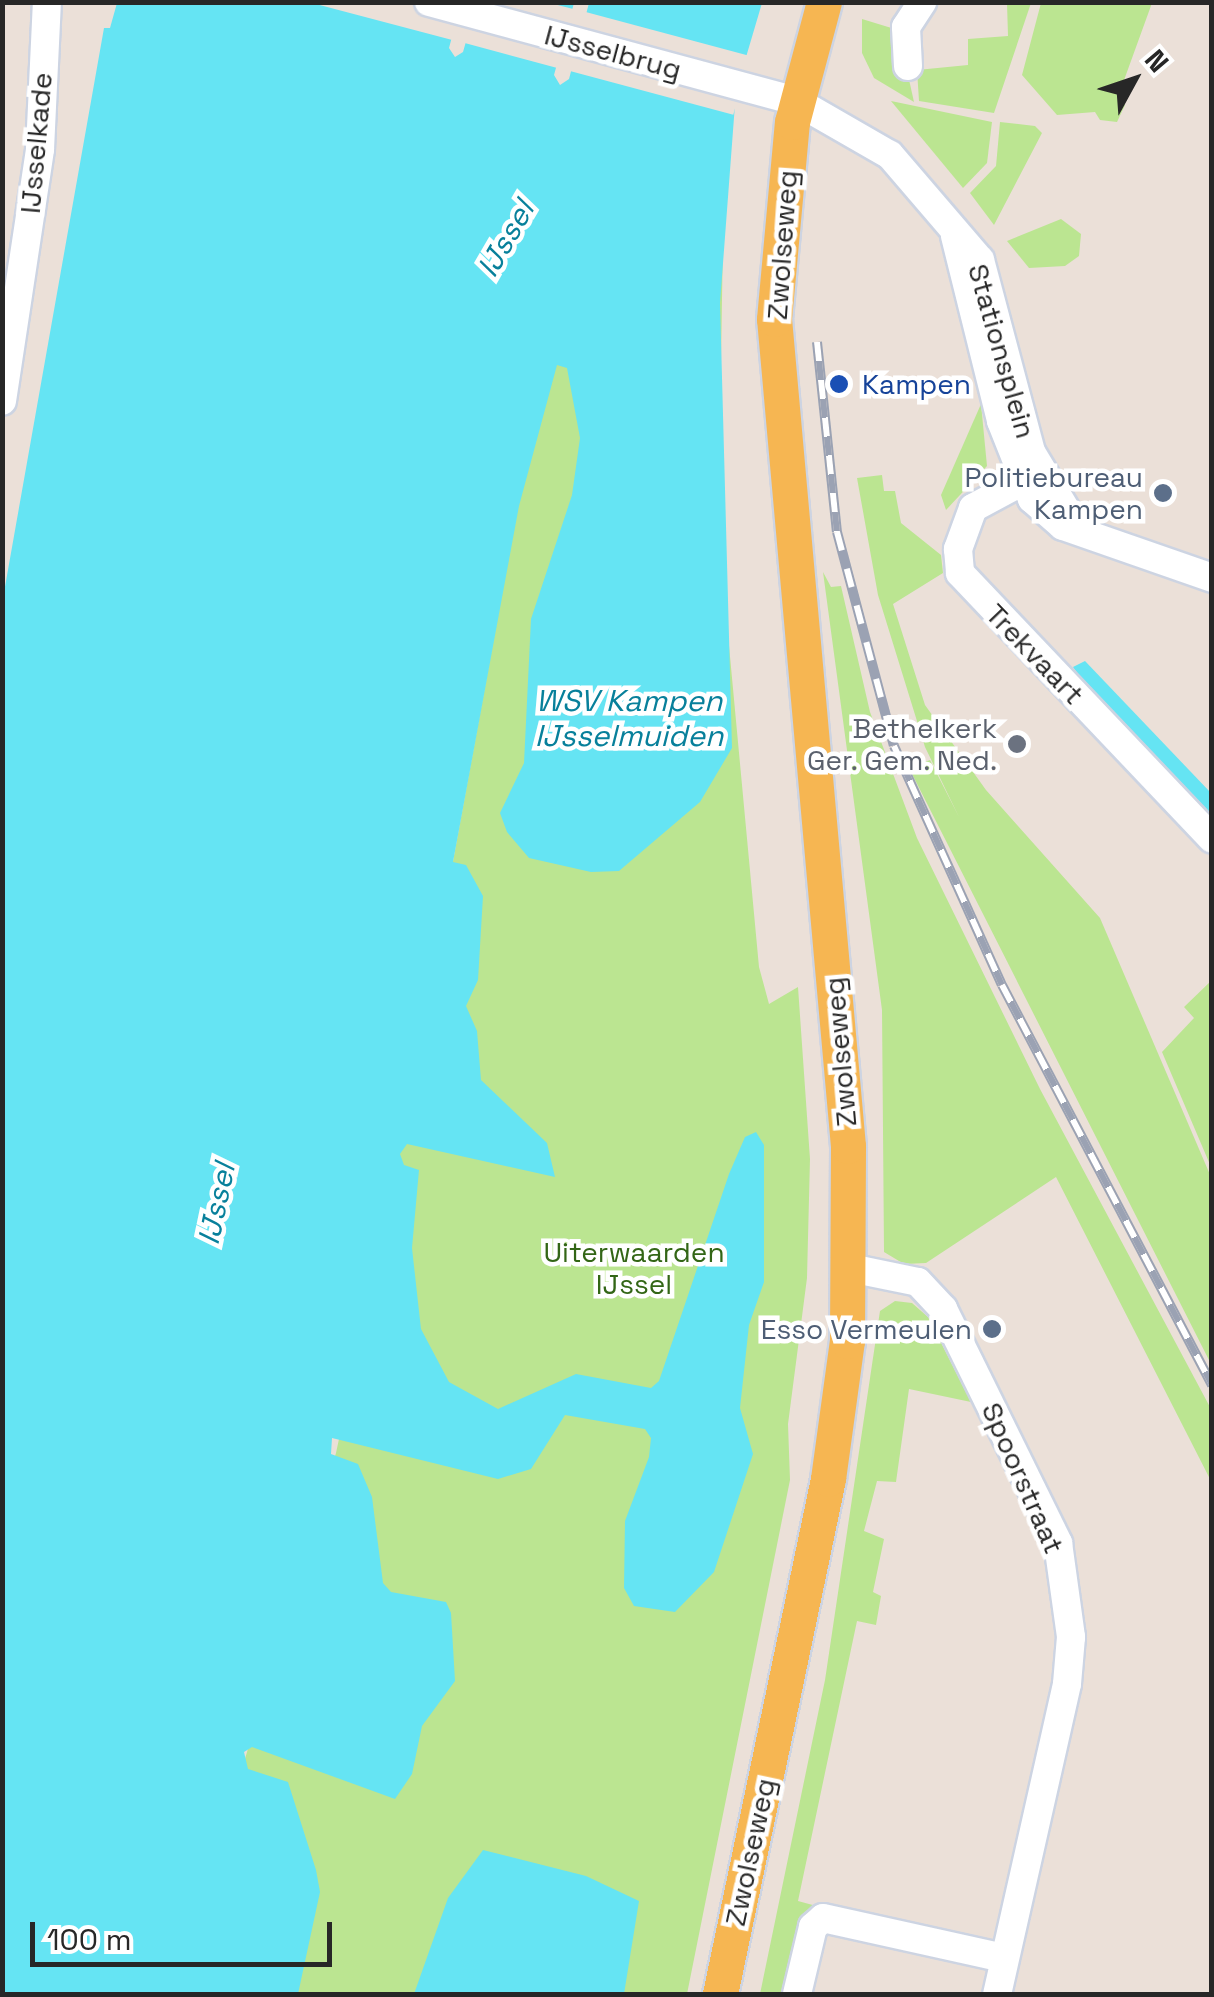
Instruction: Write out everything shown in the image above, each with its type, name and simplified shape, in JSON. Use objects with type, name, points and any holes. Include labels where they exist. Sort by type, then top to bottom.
[{"type":"main road","name":"Zwolseweg","points":[[720,1994],[828,1479],[850,1268],[848,1146],[774,318],[782,191],[796,101],[824,2]]},
{"type":"street","name":"IJsselkade","points":[[2,401],[40,149],[47,2]]},
{"type":"street","name":"IJsselbrug","points":[[429,2],[796,101]]},
{"type":"street","points":[[908,66],[906,27],[922,2]]},
{"type":"street","name":"Stationsplein","points":[[796,101],[902,165],[984,268],[1030,476],[1076,525],[1212,578]]},
{"type":"street","name":"Trekvaart","points":[[1030,476],[972,508],[958,549],[960,573],[1212,839]]},
{"type":"street","name":"Spoorstraat","points":[[850,1268],[918,1282],[943,1310],[1058,1543],[1072,1637],[1068,1684],[997,1994]]},
{"type":"street","points":[[798,1994],[813,1926],[823,1918],[1004,1958]]},
{"type":"green space","points":[[1007,3],[1031,3],[994,113],[919,101],[917,70],[968,65],[968,39],[1008,36]]},
{"type":"green space","points":[[1041,3],[1152,3],[1119,94],[1125,105],[1117,122],[1100,120],[1095,112],[1057,115],[1022,75]]},
{"type":"green space","points":[[862,19],[898,30],[914,102],[874,78],[862,53]]},
{"type":"green space","name":"Uiterwaarden IJssel","points":[[617,84],[724,175],[719,486],[728,635],[759,967],[769,1004],[798,987],[810,1159],[807,1278],[788,1424],[790,1480],[687,1994],[175,1994],[336,1453],[398,1162],[518,506]]},
{"type":"green space","points":[[891,101],[992,122],[987,163],[963,188]]},
{"type":"green space","points":[[1000,122],[1035,126],[1042,133],[994,225],[970,193],[996,166]]},
{"type":"green space","points":[[1061,219],[1081,234],[1079,256],[1065,266],[1029,268],[1007,241]]},
{"type":"green space","points":[[981,404],[987,466],[946,510],[941,495]]},
{"type":"green space","points":[[882,475],[884,491],[895,491],[901,523],[941,555],[943,573],[893,604],[925,705],[986,790],[1100,918],[1211,1177],[1211,1364],[909,768],[930,760],[959,817],[925,747],[878,595],[857,478]]},
{"type":"green space","points":[[823,572],[831,587],[841,586],[870,712],[917,838],[1040,1089],[1211,1409],[1211,1481],[1056,1177],[926,1263],[904,1264],[884,1252],[882,1010]]},
{"type":"green space","points":[[1211,981],[1211,1167],[1162,1052],[1194,1018],[1184,1007]]},
{"type":"green space","points":[[895,1301],[912,1303],[928,1317],[971,1402],[909,1389],[896,1482],[877,1481],[864,1531],[884,1539],[873,1592],[881,1596],[876,1625],[857,1621],[798,1901],[820,1907],[788,1994],[760,1994],[825,1680],[880,1311]]},
{"type":"water","points":[[117,3],[461,3],[449,48],[455,57],[463,52],[477,3],[574,3],[554,75],[560,85],[569,79],[589,3],[762,3],[736,91],[720,303],[732,748],[700,802],[619,871],[591,872],[529,858],[507,832],[500,813],[524,763],[531,619],[572,495],[580,438],[567,368],[557,365],[519,506],[453,862],[466,865],[483,896],[478,980],[466,1006],[477,1031],[481,1080],[547,1143],[555,1177],[407,1144],[400,1154],[404,1165],[419,1170],[412,1248],[421,1329],[449,1382],[498,1409],[576,1374],[651,1388],[659,1381],[729,1174],[745,1137],[756,1132],[764,1145],[764,1282],[749,1325],[740,1408],[753,1454],[714,1572],[675,1612],[634,1606],[624,1588],[625,1521],[649,1457],[651,1438],[645,1429],[565,1415],[531,1469],[498,1479],[332,1438],[331,1454],[358,1464],[372,1497],[383,1583],[391,1592],[446,1602],[451,1613],[455,1681],[422,1726],[412,1774],[395,1799],[252,1747],[244,1752],[248,1769],[288,1782],[316,1870],[320,1892],[298,1994],[3,1994],[3,598],[104,28],[110,28]]},
{"type":"water","points":[[1085,661],[1211,793],[1211,817],[1080,677],[1073,667]]},
{"type":"water","points":[[483,1850],[586,1876],[639,1901],[624,1994],[414,1994],[448,1898]]},
{"type":"pier","points":[[466,2],[456,41],[312,3]]},
{"type":"pier","points":[[471,2],[550,3],[577,10],[561,69],[461,42]]},
{"type":"pier","points":[[582,11],[749,56],[733,115],[566,70]]},
{"type":"railway","points":[[817,342],[837,532],[894,746],[1002,985],[1212,1385]]},
{"type":"place","name":"Kampen","points":[[839,384]]},
{"type":"place","name":"Politiebureau Kampen","points":[[1163,493]]},
{"type":"place","name":"Bethelkerk Ger. Gem. Ned.","points":[[1017,744]]},
{"type":"place","name":"Esso Vermeulen","points":[[992,1329]]},
{"type":"water label","name":"IJssel","points":[[506,239]]},
{"type":"water label","name":"WSV Kampen IJsselmuiden","points":[[629,718]]},
{"type":"water label","name":"IJssel","points":[[217,1204]]}]
